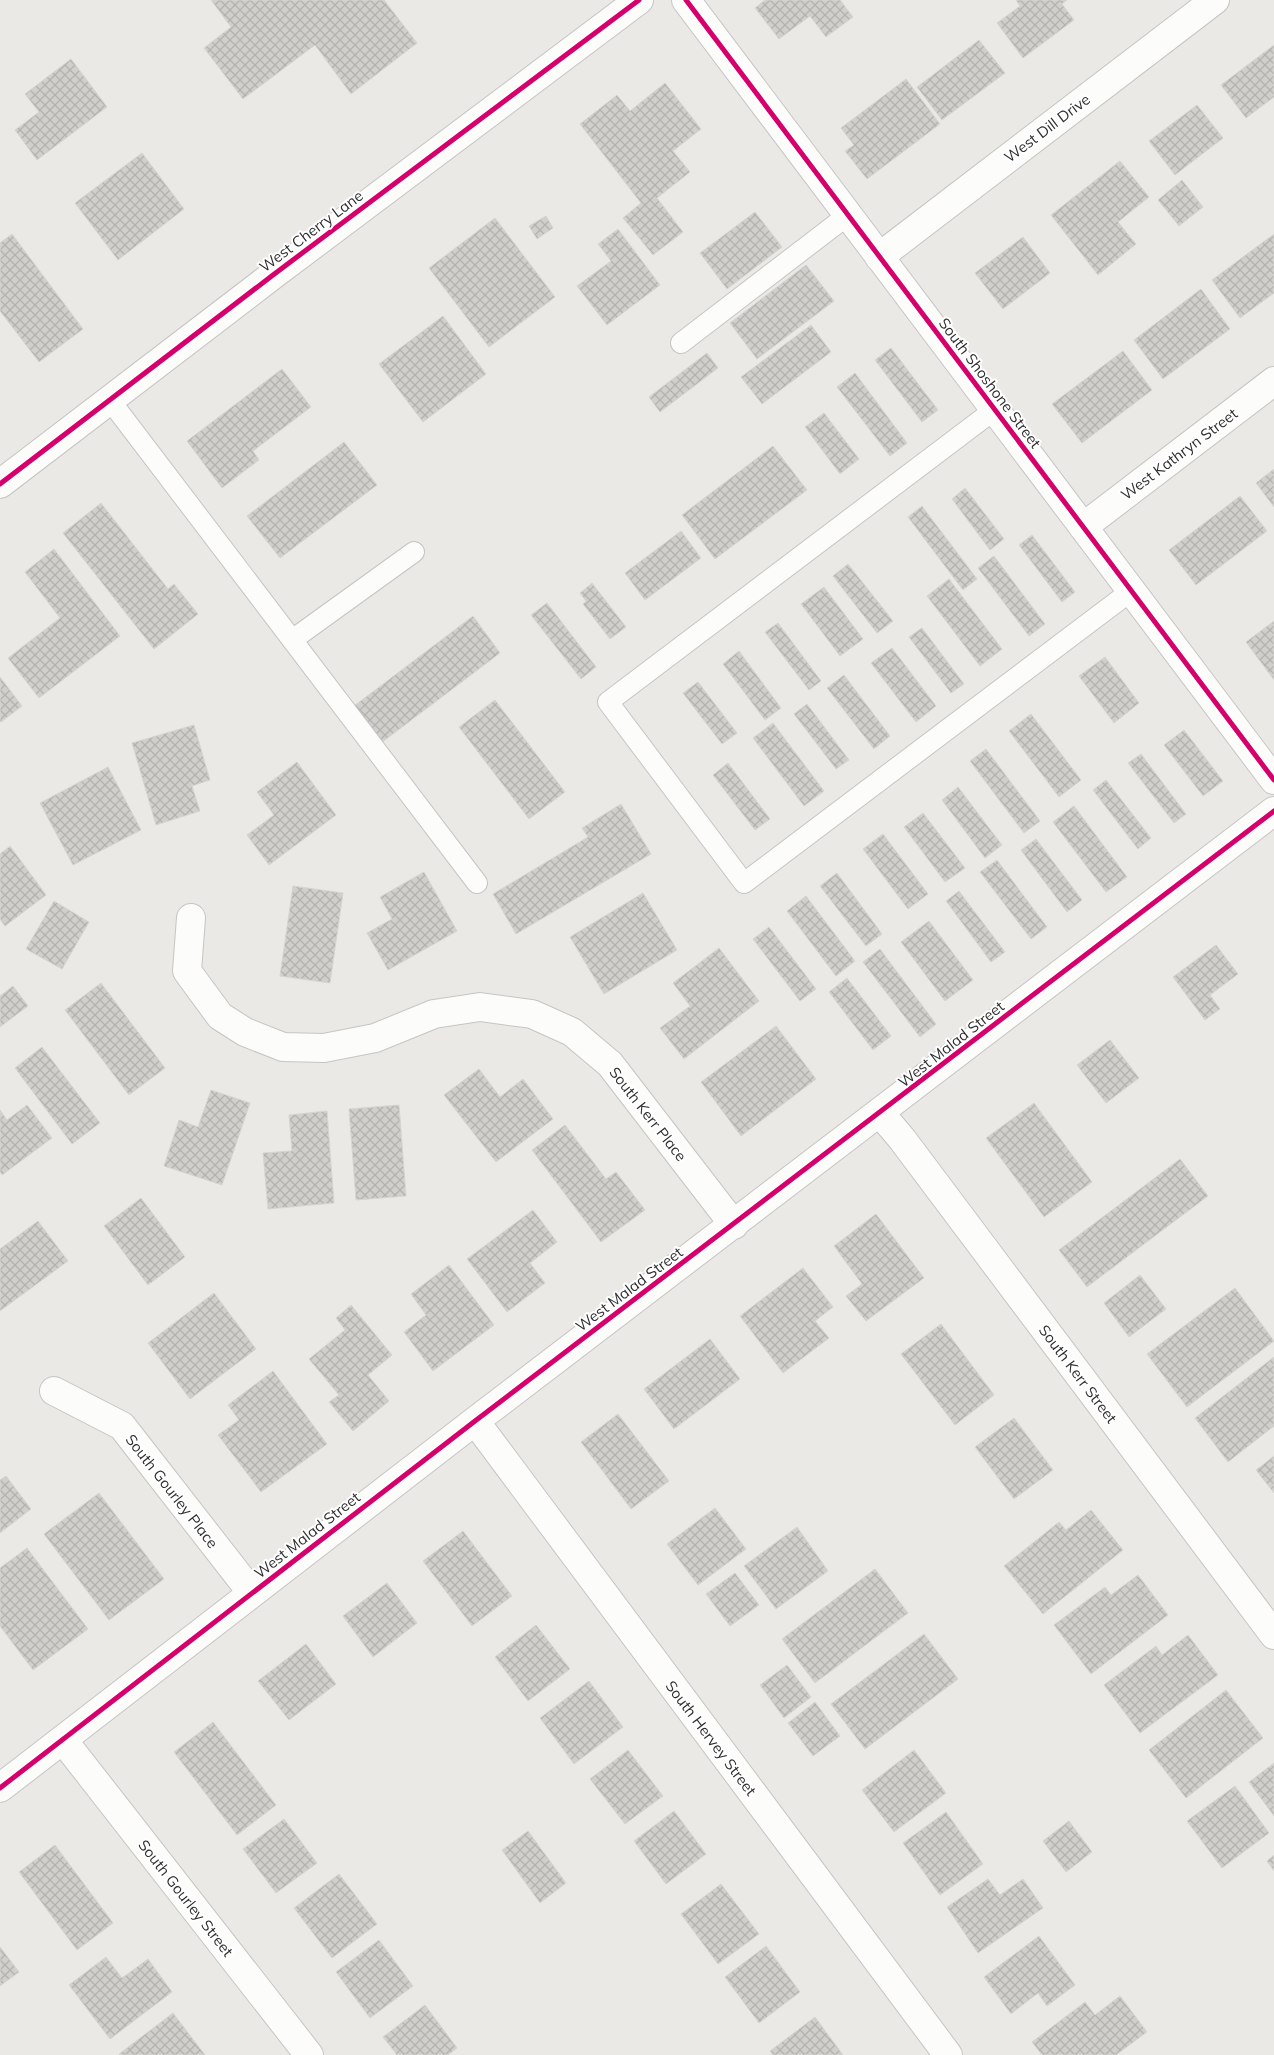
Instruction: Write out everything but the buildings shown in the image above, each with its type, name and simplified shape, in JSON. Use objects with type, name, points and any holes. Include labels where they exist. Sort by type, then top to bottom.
[{"type":"street","name":"West Cherry Lane","points":[[0,484],[109,399],[639,0]]},
{"type":"street","name":"South Shoshone Street","points":[[686,0],[1274,780]]},
{"type":"street","name":"West Dill Drive","points":[[879,257],[1215,0]]},
{"type":"street","name":"West Kathryn Street","points":[[1083,527],[1274,381]]},
{"type":"street","name":"West Malad Street","points":[[0,1788],[475,1421],[880,1114],[1274,811]]},
{"type":"street","name":"South Kerr Place","points":[[191,918],[187,971],[220,1016],[245,1032],[283,1047],[324,1048],[375,1038],[434,1014],[480,1007],[532,1014],[572,1032],[610,1064],[734,1225]]},
{"type":"street","name":"South Kerr Street","points":[[880,1114],[908,1147],[1274,1635]]},
{"type":"street","name":"South Gourley Place","points":[[54,1391],[122,1426],[252,1593]]},
{"type":"street","name":"South Hervey Street","points":[[475,1421],[948,2055]]},
{"type":"street","name":"South Gourley Street","points":[[63,1740],[309,2055]]},
{"type":"lane","points":[[681,343],[848,215]]},
{"type":"lane","points":[[109,399],[477,884]]},
{"type":"lane","points":[[994,410],[608,702],[744,883],[1131,591]]},
{"type":"lane","points":[[292,640],[414,552]]},
{"type":"cycle path","points":[[0,484],[273,275],[639,0]]},
{"type":"cycle path","points":[[686,0],[1274,780]]},
{"type":"cycle path","points":[[0,1788],[475,1421],[1274,811]]}]
